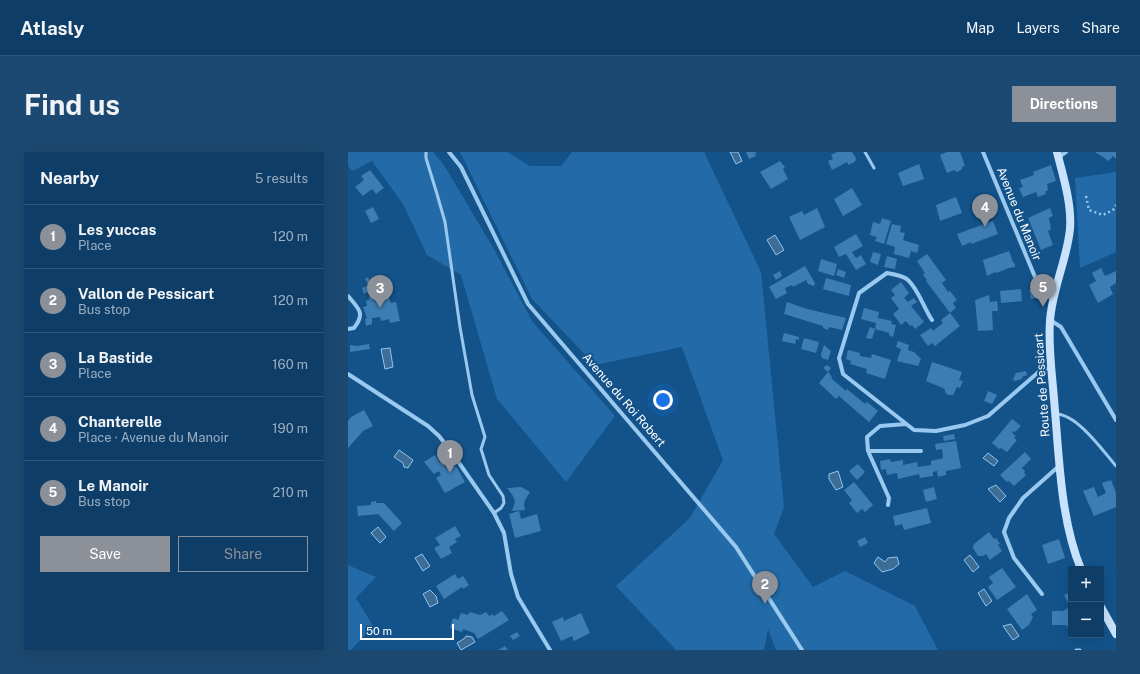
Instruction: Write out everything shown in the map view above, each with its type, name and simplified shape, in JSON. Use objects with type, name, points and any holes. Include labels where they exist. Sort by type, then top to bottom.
[{"type":"street","name":"Avenue du Roi Robert","points":[[449,152],[461,167],[528,304],[736,547],[802,650]]},
{"type":"street","name":"Avenue du Manoir","points":[[983,152],[1040,289],[1054,299]]},
{"type":"street","points":[[1057,155],[1066,152]]},
{"type":"street","name":"Route de Pessicart","points":[[1057,155],[1064,178],[1070,216],[1070,229],[1050,320],[1050,345],[1060,465],[1066,513],[1070,535],[1080,566]]},
{"type":"street","points":[[932,320],[908,279],[887,273],[859,294],[839,358],[843,374],[914,430],[936,431],[965,425],[988,416],[1042,369],[1052,368]]},
{"type":"street","points":[[348,296],[358,308],[360,316],[358,323],[354,328],[348,330]]},
{"type":"street","points":[[1050,320],[1061,327],[1116,420]]},
{"type":"street","points":[[348,374],[428,426],[439,436],[450,450],[494,512],[504,533],[511,574],[518,597],[550,650]]},
{"type":"street","points":[[888,505],[889,498],[868,451],[867,437],[880,426],[907,424]]},
{"type":"street","points":[[868,451],[921,451]]},
{"type":"street","points":[[1042,594],[1014,558],[1004,532],[1009,518],[1023,498],[1060,465]]},
{"type":"street","points":[[1104,612],[1116,634]]},
{"type":"lane","points":[[426,152],[426,158],[444,222],[471,388],[485,437],[481,449],[489,475],[503,496],[504,503],[501,508],[494,512]]},
{"type":"lane","points":[[865,152],[874,168]]},
{"type":"lane","points":[[1056,414],[1063,414],[1089,433],[1116,466]]},
{"type":"path","points":[[1086,196],[1089,210],[1102,215],[1113,210],[1116,205]]},
{"type":"shaded area","points":[[348,152],[433,152],[444,165],[495,251],[532,321],[615,416],[566,482],[497,399],[461,275],[427,255],[403,204],[372,161],[352,171],[348,166]]},
{"type":"shaded area","points":[[460,152],[507,152],[530,166],[561,166],[572,152],[704,152],[761,272],[784,507],[774,534],[813,587],[845,571],[915,606],[938,650],[776,650],[768,629],[764,650],[676,650],[616,586],[690,518],[723,460],[682,347],[595,365],[532,299]]},
{"type":"shaded area","points":[[730,152],[738,152],[742,161],[736,164]]},
{"type":"shaded area","points":[[1116,172],[1116,252],[1080,268],[1075,178]]},
{"type":"shaded area","points":[[775,235],[784,250],[776,255],[767,240]]},
{"type":"shaded area","points":[[390,348],[393,367],[385,369],[381,349]]},
{"type":"shaded area","points":[[399,450],[413,460],[408,468],[404,467],[403,463],[394,457]]},
{"type":"shaded area","points":[[988,453],[998,461],[994,466],[983,458]]},
{"type":"shaded area","points":[[838,471],[843,487],[836,490],[829,479],[829,474]]},
{"type":"shaded area","points":[[996,485],[1006,496],[1000,502],[988,489]]},
{"type":"shaded area","points":[[378,527],[386,537],[380,543],[371,533]]},
{"type":"shaded area","points":[[422,554],[430,566],[423,571],[415,558]]},
{"type":"shaded area","points":[[970,555],[979,567],[973,572],[964,560]]},
{"type":"shaded area","points":[[878,557],[885,562],[888,558],[897,557],[899,564],[893,569],[882,572],[874,563]]},
{"type":"shaded area","points":[[348,565],[376,577],[356,598],[373,626],[351,650],[348,650]]},
{"type":"shaded area","points":[[984,589],[992,601],[986,606],[978,593]]},
{"type":"shaded area","points":[[430,590],[436,596],[438,603],[430,607],[423,594]]},
{"type":"shaded area","points":[[1011,624],[1019,636],[1013,640],[1003,626]]},
{"type":"shaded area","points":[[466,636],[472,637],[475,642],[461,650],[457,643]]},
{"type":"building","points":[[746,152],[757,152],[755,153],[756,156],[749,159]]},
{"type":"building","points":[[837,152],[852,152],[856,158],[855,162],[848,165],[847,162],[832,170],[828,161],[833,159],[831,155]]},
{"type":"building","points":[[947,152],[960,152],[965,166],[963,166],[961,170],[957,172],[954,170],[947,173],[940,155]]},
{"type":"building","points":[[1095,152],[1116,152],[1116,159],[1113,156],[1109,161]]},
{"type":"building","points":[[780,161],[785,167],[783,169],[788,179],[771,189],[760,172]]},
{"type":"building","points":[[919,164],[924,179],[903,186],[898,173]]},
{"type":"building","points":[[1051,165],[1056,181],[1047,184],[1048,190],[1045,192],[1046,194],[1038,197],[1036,192],[1023,197],[1019,188],[1023,187],[1020,180],[1034,175],[1033,172]]},
{"type":"building","points":[[370,170],[384,188],[376,194],[372,189],[363,196],[355,187],[364,180],[361,176]]},
{"type":"building","points":[[852,188],[862,205],[843,216],[834,199]]},
{"type":"building","points":[[956,197],[962,213],[940,221],[936,205]]},
{"type":"building","points":[[373,207],[379,219],[371,223],[365,211]]},
{"type":"building","points":[[817,208],[825,227],[800,240],[789,217],[802,211],[804,215]]},
{"type":"building","points":[[1050,208],[1053,216],[1049,218],[1051,229],[1048,231],[1053,245],[1041,250],[1028,218]]},
{"type":"building","points":[[882,218],[891,221],[884,244],[875,241],[877,237],[870,235],[873,222],[880,224]]},
{"type":"building","points":[[993,221],[998,234],[962,246],[957,234]]},
{"type":"building","points":[[892,224],[901,226],[900,232],[905,233],[903,240],[919,245],[917,253],[911,251],[909,258],[894,254],[895,247],[886,244]]},
{"type":"building","points":[[856,234],[863,246],[852,252],[856,258],[861,255],[866,264],[856,270],[846,254],[839,257],[834,247]]},
{"type":"building","points":[[1009,251],[1015,267],[996,273],[995,272],[987,276],[983,260]]},
{"type":"building","points":[[873,252],[881,254],[878,265],[870,262]]},
{"type":"building","points":[[927,254],[946,280],[942,283],[948,292],[950,291],[957,300],[953,303],[956,308],[950,313],[926,281],[927,280],[923,275],[925,273],[917,261]]},
{"type":"building","points":[[887,256],[897,259],[895,269],[884,267]]},
{"type":"building","points":[[821,259],[837,264],[834,276],[818,271]]},
{"type":"building","points":[[805,266],[815,283],[814,286],[808,284],[806,280],[793,287],[792,285],[785,288],[787,293],[776,299],[769,287]]},
{"type":"building","points":[[1101,268],[1105,276],[1116,271],[1116,283],[1110,287],[1113,294],[1098,303],[1089,285],[1096,281],[1092,273]]},
{"type":"building","points":[[838,269],[846,272],[844,278],[836,275]]},
{"type":"building","points":[[780,271],[782,276],[776,280],[773,275]]},
{"type":"building","points":[[368,277],[374,289],[364,294],[362,288],[368,285],[365,279]]},
{"type":"building","points":[[826,278],[851,285],[849,296],[823,289]]},
{"type":"building","points":[[901,282],[909,293],[904,298],[908,302],[914,298],[917,302],[911,306],[924,322],[915,329],[906,321],[901,325],[893,314],[899,309],[891,298],[895,295],[891,290]]},
{"type":"building","points":[[1021,289],[1022,301],[1001,303],[1000,291]]},
{"type":"building","points":[[1029,290],[1038,292],[1040,297],[1031,299]]},
{"type":"building","points":[[384,293],[385,299],[389,298],[391,303],[396,302],[400,321],[390,323],[389,319],[381,321],[380,317],[372,318],[372,324],[366,326],[365,319],[367,318],[363,307],[367,306],[366,301],[369,300],[371,295]]},
{"type":"building","points":[[989,295],[990,302],[997,301],[998,311],[992,311],[993,330],[978,331],[975,300]]},
{"type":"building","points":[[787,302],[807,309],[846,318],[842,330],[829,327],[828,330],[823,328],[823,326],[784,314]]},
{"type":"building","points":[[864,308],[879,312],[878,318],[892,321],[891,324],[896,325],[893,337],[889,335],[889,333],[875,329],[876,323],[861,319]]},
{"type":"building","points":[[950,313],[960,326],[935,346],[932,343],[928,346],[920,335],[931,328],[933,331],[943,323],[941,320]]},
{"type":"building","points":[[870,327],[875,329],[872,339],[866,338]]},
{"type":"building","points":[[784,333],[799,337],[799,340],[796,339],[795,344],[782,341]]},
{"type":"building","points":[[804,338],[819,342],[816,353],[801,349]]},
{"type":"building","points":[[898,341],[909,345],[908,350],[914,352],[921,359],[918,366],[897,361],[901,349],[896,347]]},
{"type":"building","points":[[369,344],[370,349],[350,352],[350,345],[357,346]]},
{"type":"building","points":[[824,345],[831,351],[828,360],[822,358],[821,354]]},
{"type":"building","points":[[848,350],[860,353],[860,356],[871,358],[872,354],[891,360],[885,379],[866,373],[867,369],[850,364],[851,361],[846,359]]},
{"type":"building","points":[[932,362],[962,372],[959,380],[963,381],[960,388],[957,387],[953,395],[948,395],[945,392],[945,389],[926,381]]},
{"type":"building","points":[[827,365],[831,368],[828,372],[823,368]]},
{"type":"building","points":[[1026,371],[1027,375],[1022,377],[1022,379],[1014,381],[1013,379],[1016,373]]},
{"type":"building","points":[[828,372],[832,377],[831,378],[846,391],[847,389],[865,404],[867,402],[878,411],[869,422],[839,396],[836,399],[819,383]]},
{"type":"building","points":[[988,391],[997,395],[992,404],[984,401]]},
{"type":"building","points":[[364,410],[373,426],[363,431],[348,448],[348,421],[351,417]]},
{"type":"building","points":[[1012,419],[1021,426],[1012,433],[1016,436],[1014,438],[1017,440],[1007,452],[1001,448],[999,449],[992,443]]},
{"type":"building","points":[[954,434],[955,439],[944,441],[943,436]]},
{"type":"building","points":[[956,441],[961,468],[946,471],[946,475],[938,477],[937,471],[933,472],[933,476],[920,478],[919,474],[898,479],[897,473],[887,475],[886,469],[881,470],[880,461],[890,459],[891,462],[903,460],[903,465],[917,462],[918,467],[931,465],[931,461],[943,458],[942,449],[936,450],[935,444]]},
{"type":"building","points":[[1025,452],[1031,459],[1022,468],[1026,475],[1014,486],[1000,475]]},
{"type":"building","points":[[435,455],[440,463],[443,461],[446,468],[451,465],[452,468],[456,466],[465,482],[445,493],[436,478],[441,475],[439,471],[434,474],[424,462]]},
{"type":"building","points":[[858,464],[865,472],[857,480],[849,471]]},
{"type":"building","points":[[1111,480],[1116,493],[1116,507],[1094,516],[1083,491],[1094,487],[1098,497],[1106,493],[1102,483]]},
{"type":"building","points":[[854,482],[873,505],[865,512],[862,509],[857,513],[849,503],[852,500],[844,490]]},
{"type":"building","points":[[521,487],[530,492],[525,500],[525,510],[512,511],[515,501],[507,488]]},
{"type":"building","points":[[934,487],[937,499],[926,502],[923,490]]},
{"type":"building","points":[[376,501],[376,503],[384,503],[402,523],[394,531],[378,514],[358,516],[357,506],[371,505],[371,502]]},
{"type":"building","points":[[927,508],[931,523],[904,530],[902,524],[895,526],[893,516]]},
{"type":"building","points":[[519,511],[521,519],[537,514],[541,531],[515,538],[509,514]]},
{"type":"building","points":[[455,526],[461,536],[455,539],[457,542],[449,547],[452,553],[441,559],[434,548],[440,545],[435,538]]},
{"type":"building","points":[[989,532],[994,539],[996,538],[1002,551],[990,560],[986,554],[983,556],[978,556],[973,548],[974,544]]},
{"type":"building","points":[[865,537],[868,543],[860,547],[857,541]]},
{"type":"building","points":[[1059,539],[1065,558],[1048,564],[1042,545]]},
{"type":"building","points":[[1002,568],[1016,587],[997,600],[988,587],[993,583],[989,577]]},
{"type":"building","points":[[455,574],[458,579],[463,576],[469,585],[463,589],[462,587],[444,599],[436,586]]},
{"type":"building","points":[[1068,593],[1068,603],[1064,595]]},
{"type":"building","points":[[1027,594],[1037,610],[1031,614],[1033,617],[1029,625],[1022,630],[1007,609]]},
{"type":"building","points":[[1068,608],[1068,627],[1066,625],[1052,625],[1052,611],[1063,611]]},
{"type":"building","points":[[502,611],[509,620],[478,639],[474,633],[463,629],[462,632],[450,628],[453,618],[458,620],[461,613],[468,615],[470,612],[480,615],[486,612],[489,616],[492,614],[494,616]]},
{"type":"building","points":[[581,613],[590,633],[574,641],[572,636],[561,641],[552,622],[563,617],[564,621]]},
{"type":"building","points":[[517,632],[520,636],[513,640],[510,636]]},
{"type":"building","points":[[505,646],[508,650],[498,650]]},
{"type":"place","name":"Chanterelle","points":[[985,227]]},
{"type":"place","name":"Le Manoir","points":[[1043,307]]},
{"type":"place","name":"La Bastide","points":[[380,308]]},
{"type":"place","name":"Les yuccas","points":[[450,473]]},
{"type":"place","name":"Vallon de Pessicart","points":[[765,604]]}]
